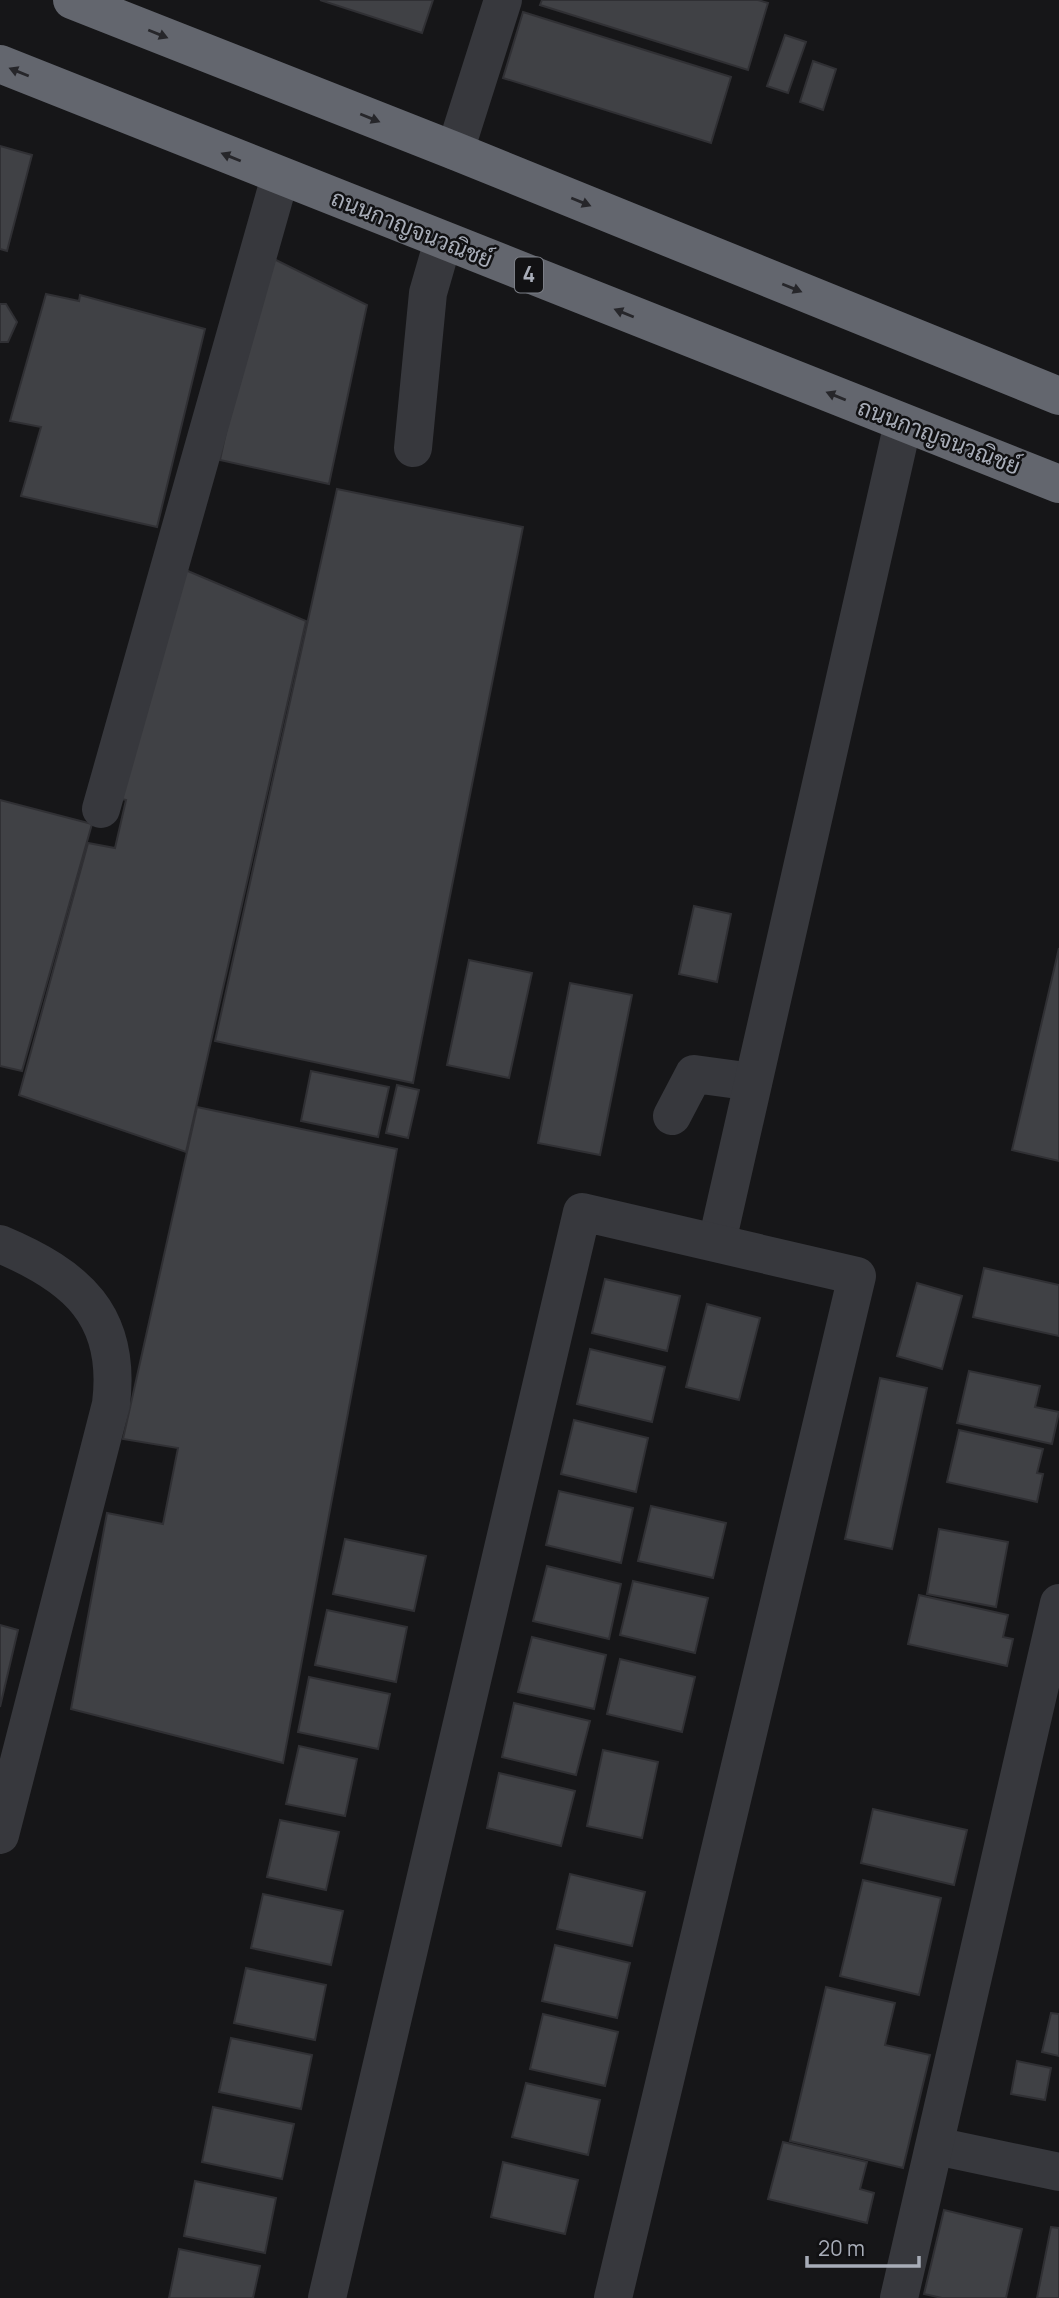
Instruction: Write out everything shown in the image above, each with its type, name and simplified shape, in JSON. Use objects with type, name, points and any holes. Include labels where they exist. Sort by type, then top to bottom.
[{"type":"highway","points":[[72,0],[115,8],[454,151],[1059,396]]},
{"type":"highway","name":"ถนนกาญจนวณิชย์","points":[[0,64],[1059,484]]},
{"type":"street","points":[[454,151],[503,0]]},
{"type":"street","points":[[101,809],[280,177]]},
{"type":"street","points":[[413,448],[428,293],[443,241]]},
{"type":"street","points":[[717,1242],[903,423]]},
{"type":"street","points":[[671,1116],[694,1074],[753,1082]]},
{"type":"street","points":[[327,2298],[582,1212],[857,1276],[613,2298]]},
{"type":"street","points":[[0,1244],[36,1260],[64,1278],[90,1304],[107,1337],[113,1368],[108,1417],[0,1835]]},
{"type":"street","points":[[899,2298],[1059,1603]]},
{"type":"street","points":[[936,2146],[1059,2172]]},
{"type":"building","points":[[320,0],[433,0],[422,33]]},
{"type":"building","points":[[542,0],[758,0],[768,3],[748,70],[540,5]]},
{"type":"building","points":[[523,12],[731,77],[711,143],[503,78]]},
{"type":"building","points":[[785,35],[806,42],[788,93],[767,86]]},
{"type":"building","points":[[813,61],[836,69],[823,110],[800,102]]},
{"type":"building","points":[[0,146],[32,155],[7,251],[0,249]]},
{"type":"building","points":[[264,254],[367,305],[329,484],[220,460]]},
{"type":"building","points":[[46,294],[79,301],[80,295],[205,329],[157,527],[21,496],[41,427],[10,421]]},
{"type":"building","points":[[0,304],[6,304],[17,322],[8,342],[0,342]]},
{"type":"building","points":[[337,489],[523,527],[413,1083],[215,1041]]},
{"type":"building","points":[[176,566],[306,621],[186,1152],[19,1095],[88,843],[115,848],[126,800],[113,797]]},
{"type":"building","points":[[0,800],[92,824],[22,1071],[0,1066]]},
{"type":"building","points":[[694,906],[731,914],[717,982],[679,974]]},
{"type":"building","points":[[1059,948],[1059,1161],[1012,1150]]},
{"type":"building","points":[[469,960],[532,973],[509,1078],[447,1065]]},
{"type":"building","points":[[570,983],[632,995],[600,1155],[538,1143]]},
{"type":"building","points":[[311,1071],[389,1087],[378,1137],[301,1121]]},
{"type":"building","points":[[397,1085],[419,1090],[408,1138],[386,1133]]},
{"type":"building","points":[[197,1107],[397,1149],[283,1763],[71,1709],[107,1513],[163,1524],[178,1448],[123,1439]]},
{"type":"building","points":[[984,1268],[1059,1285],[1059,1336],[973,1317]]},
{"type":"building","points":[[605,1279],[680,1296],[667,1351],[592,1333]]},
{"type":"building","points":[[917,1283],[962,1296],[942,1369],[897,1356]]},
{"type":"building","points":[[707,1304],[760,1318],[739,1400],[686,1387]]},
{"type":"building","points":[[590,1349],[665,1367],[652,1422],[577,1404]]},
{"type":"building","points":[[969,1371],[1040,1386],[1035,1407],[1059,1412],[1052,1444],[957,1423]]},
{"type":"building","points":[[880,1378],[927,1388],[892,1549],[845,1539]]},
{"type":"building","points":[[574,1420],[648,1438],[636,1492],[561,1474]]},
{"type":"building","points":[[959,1430],[1043,1449],[1037,1473],[1043,1474],[1037,1502],[947,1482]]},
{"type":"building","points":[[559,1491],[633,1508],[621,1563],[546,1545]]},
{"type":"building","points":[[651,1506],[726,1523],[713,1578],[638,1561]]},
{"type":"building","points":[[939,1529],[1008,1542],[996,1607],[927,1594]]},
{"type":"building","points":[[345,1539],[426,1556],[414,1611],[333,1594]]},
{"type":"building","points":[[547,1566],[621,1584],[609,1639],[533,1621]]},
{"type":"building","points":[[633,1581],[708,1598],[695,1653],[620,1635]]},
{"type":"building","points":[[919,1595],[1008,1615],[1003,1637],[1013,1639],[1007,1666],[908,1644]]},
{"type":"building","points":[[327,1610],[407,1627],[396,1682],[315,1665]]},
{"type":"building","points":[[0,1625],[18,1630],[0,1707]]},
{"type":"building","points":[[532,1637],[606,1655],[594,1709],[518,1692]]},
{"type":"building","points":[[620,1659],[695,1677],[682,1732],[607,1714]]},
{"type":"building","points":[[309,1677],[390,1694],[378,1749],[298,1732]]},
{"type":"building","points":[[514,1703],[590,1721],[576,1775],[502,1757]]},
{"type":"building","points":[[299,1746],[357,1759],[345,1816],[286,1804]]},
{"type":"building","points":[[603,1750],[658,1762],[642,1838],[587,1826]]},
{"type":"building","points":[[499,1773],[575,1791],[561,1846],[487,1828]]},
{"type":"building","points":[[873,1809],[967,1830],[954,1885],[861,1863]]},
{"type":"building","points":[[280,1820],[339,1832],[326,1890],[267,1877]]},
{"type":"building","points":[[570,1874],[645,1892],[632,1946],[557,1929]]},
{"type":"building","points":[[863,1880],[941,1898],[919,1995],[840,1976]]},
{"type":"building","points":[[263,1894],[343,1911],[331,1965],[251,1948]]},
{"type":"building","points":[[555,1945],[630,1963],[617,2018],[542,2001]]},
{"type":"building","points":[[246,1968],[326,1985],[315,2040],[234,2023]]},
{"type":"building","points":[[826,1987],[895,2003],[885,2045],[930,2055],[903,2168],[790,2141]]},
{"type":"building","points":[[1051,2013],[1059,2014],[1059,2056],[1042,2052]]},
{"type":"building","points":[[543,2014],[618,2032],[605,2086],[530,2069]]},
{"type":"building","points":[[231,2038],[312,2055],[301,2109],[219,2092]]},
{"type":"building","points":[[1017,2061],[1051,2068],[1045,2100],[1011,2094]]},
{"type":"building","points":[[526,2083],[600,2100],[588,2155],[512,2137]]},
{"type":"building","points":[[213,2107],[294,2124],[282,2179],[202,2162]]},
{"type":"building","points":[[783,2142],[867,2162],[860,2189],[874,2193],[867,2223],[768,2199]]},
{"type":"building","points":[[503,2162],[578,2180],[565,2234],[491,2217]]},
{"type":"building","points":[[195,2181],[276,2198],[265,2253],[184,2236]]},
{"type":"building","points":[[944,2210],[1022,2229],[1006,2298],[942,2298],[924,2294]]},
{"type":"building","points":[[1051,2227],[1059,2228],[1059,2298],[1037,2298]]},
{"type":"building","points":[[179,2249],[260,2266],[253,2298],[169,2298]]}]
